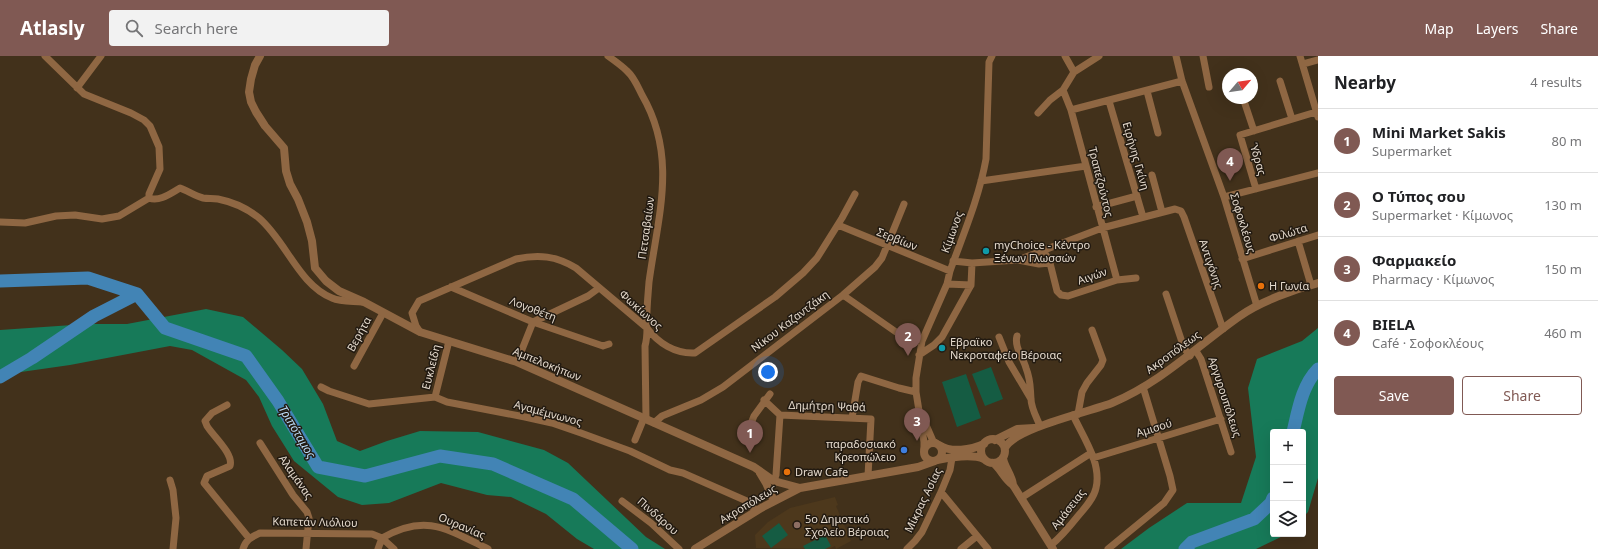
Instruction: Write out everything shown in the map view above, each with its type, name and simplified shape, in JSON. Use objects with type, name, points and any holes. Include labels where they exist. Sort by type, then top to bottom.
[{"type":"street","points":[[45,56],[84,94],[131,113],[144,120],[150,126],[159,147],[160,169],[149,194],[149,198]]},
{"type":"street","points":[[77,88],[101,56]]},
{"type":"street","name":"Αμπελοκήπων","points":[[260,56],[250,78],[249,92],[251,102],[265,126],[284,148],[286,171],[290,184],[307,222],[312,241],[315,268],[326,281],[339,291],[364,302],[420,332],[517,362],[755,468],[774,481]]},
{"type":"street","name":"Πετσαβαίων","points":[[608,56],[629,72],[646,101],[662,144],[663,190],[649,283],[648,336],[645,346],[645,418]]},
{"type":"street","points":[[1066,56],[1074,72]]},
{"type":"street","points":[[1038,113],[1050,100],[1063,90],[1074,72],[1099,56]]},
{"type":"street","name":"Σοφοκλέους","points":[[1176,56],[1182,81],[1224,196],[1257,306]]},
{"type":"street","points":[[1203,56],[1210,87]]},
{"type":"street","points":[[1254,131],[1292,119],[1317,115],[1300,56]]},
{"type":"street","name":"Κίμωνος","points":[[924,450],[920,410],[916,392],[919,355],[922,341],[947,284],[950,271],[981,181],[986,159],[990,58]]},
{"type":"street","points":[[1303,64],[1318,60]]},
{"type":"street","points":[[1071,110],[1182,81]]},
{"type":"street","points":[[1280,81],[1292,119]]},
{"type":"street","name":"Τραπεζούντος","points":[[1063,90],[1071,110],[1096,208],[1117,280]]},
{"type":"street","points":[[1147,91],[1158,133]]},
{"type":"street","name":"Ειρήνης Γκίνη","points":[[1109,101],[1143,217]]},
{"type":"street","name":"Ύδρας","points":[[1245,104],[1254,131],[1240,135],[1256,189]]},
{"type":"street","points":[[981,181],[1086,166]]},
{"type":"street","points":[[1224,196],[1318,172]]},
{"type":"street","points":[[1018,260],[1102,228],[1162,212],[1152,175]]},
{"type":"street","points":[[0,222],[25,223],[56,216],[75,215],[102,219],[119,216],[149,198],[154,200],[180,188],[203,198],[235,203],[258,218],[270,230],[308,281],[324,294],[340,301],[364,302]]},
{"type":"street","name":"Φωκίωνος","points":[[420,332],[416,326],[412,313],[419,301],[516,259],[533,255],[564,261],[576,268],[647,328],[654,338],[684,354],[695,353],[794,283],[817,258],[838,225],[855,194]]},
{"type":"street","points":[[1096,208],[1137,196]]},
{"type":"street","name":"Νίκου Καζαντζάκη","points":[[654,422],[662,416],[701,400],[718,389],[842,295],[875,268],[887,247],[904,204]]},
{"type":"street","name":"Αντιγόνης","points":[[1162,212],[1176,209],[1181,212],[1184,217],[1223,329]]},
{"type":"street","name":"Σερβίων","points":[[838,225],[887,247],[950,271]]},
{"type":"street","name":"Φιλώτα","points":[[1242,259],[1318,235]]},
{"type":"street","points":[[1298,241],[1315,284]]},
{"type":"street","points":[[954,261],[972,263],[1018,260],[1039,264],[1050,263],[1044,251]]},
{"type":"street","points":[[919,355],[934,345],[942,337],[971,286],[972,263]]},
{"type":"street","name":"Αιγών","points":[[1050,263],[1057,291],[1061,295],[1068,296],[1117,280],[1136,278]]},
{"type":"street","points":[[947,284],[971,286]]},
{"type":"street","name":"Ακροπόλεως","points":[[1005,448],[1011,441],[1037,427],[1112,403],[1143,387],[1193,353],[1240,315],[1257,306],[1315,284]]},
{"type":"street","name":"Λογοθέτη","points":[[451,287],[533,322],[603,346],[609,344]]},
{"type":"street","points":[[517,362],[533,322],[588,296],[599,288]]},
{"type":"street","name":"Αργυρουπόλεως","points":[[1166,294],[1184,348],[1202,359],[1231,452]]},
{"type":"street","points":[[842,295],[896,332],[922,341]]},
{"type":"street","name":"Βερήτα","points":[[354,366],[383,313]]},
{"type":"street","points":[[1076,415],[1082,392],[1101,366],[1103,360],[1092,330]]},
{"type":"street","points":[[1017,336],[1017,347],[1030,379],[1032,391],[1031,400]]},
{"type":"street","points":[[999,337],[1009,362],[1031,400],[1037,427]]},
{"type":"street","name":"Ευκλείδη","points":[[435,397],[449,341]]},
{"type":"street","points":[[852,418],[858,382],[861,376],[916,392]]},
{"type":"street","name":"Αγαμέμνωνος","points":[[321,386],[329,391],[368,404],[435,397],[448,402],[538,420],[581,433],[630,451],[670,470],[682,473],[747,501],[760,509]]},
{"type":"street","points":[[1108,549],[1164,503],[1173,492],[1173,486],[1143,387]]},
{"type":"street","points":[[750,426],[754,416],[764,400],[770,394]]},
{"type":"street","name":"Δημήτρη Ψαθά","points":[[764,400],[780,415],[871,419],[868,476]]},
{"type":"street","points":[[227,405],[212,413],[206,420],[207,426],[229,455],[231,462],[230,466],[207,476],[204,483],[249,538],[243,549]]},
{"type":"street","name":"Κίμωνος","points":[[920,410],[933,441],[937,444]]},
{"type":"street","points":[[778,499],[774,481],[776,475],[780,415]]},
{"type":"street","name":"Αμάσειας","points":[[1052,547],[1092,498],[1096,488],[1098,476],[1076,415]]},
{"type":"street","points":[[635,440],[645,418]]},
{"type":"street","name":"Αμισού","points":[[1021,498],[1092,456],[1158,438],[1221,418]]},
{"type":"street","name":"Ακροπόλεως","points":[[995,440],[1017,429],[1037,427]]},
{"type":"street","points":[[909,467],[921,456],[927,445],[937,444],[944,448],[956,450],[984,444],[989,440],[1001,442],[1005,448],[1003,461],[1011,476],[1013,485],[1052,547]]},
{"type":"street","name":"Αλαμάνας","points":[[260,443],[293,496],[307,512],[309,518],[306,549]]},
{"type":"street","points":[[924,450],[927,459],[937,461],[942,453],[937,444]]},
{"type":"street","points":[[984,444],[982,451],[984,459],[996,465],[1006,480],[1013,485]]},
{"type":"street","name":"Ακροπόλεως","points":[[695,549],[760,509],[800,488],[920,466],[952,458],[981,457],[984,459]]},
{"type":"street","name":"Μίκρας Ασίας","points":[[907,549],[920,535],[941,492],[950,470],[952,458]]},
{"type":"street","points":[[992,463],[998,462],[1003,458]]},
{"type":"street","points":[[755,468],[764,479],[770,492],[778,499]]},
{"type":"street","points":[[170,480],[173,490],[176,518],[173,549]]},
{"type":"street","points":[[774,481],[800,488]]},
{"type":"street","points":[[760,509],[769,498],[770,492]]},
{"type":"street","points":[[941,492],[988,549]]},
{"type":"street","name":"Πινδάρου","points":[[622,501],[651,523],[679,549]]},
{"type":"street","name":"Ουρανίας","points":[[382,538],[397,529],[414,525],[430,524],[488,549]]},
{"type":"street","name":"Καπετάν Λιόλιου","points":[[249,538],[260,533],[372,534],[382,538]]},
{"type":"street","points":[[961,549],[977,536]]},
{"type":"street","points":[[378,549],[382,538],[394,549]]},
{"type":"shaded area","points":[[835,497],[838,505],[836,506],[851,541],[836,549],[835,546],[829,549],[756,548],[755,535],[768,522],[790,508]]},
{"type":"green space","points":[[206,309],[243,317],[302,369],[323,404],[337,441],[360,451],[420,431],[478,432],[544,450],[568,463],[646,537],[665,549],[594,549],[577,539],[546,514],[511,497],[487,495],[441,483],[389,503],[362,505],[338,497],[294,461],[272,426],[259,397],[246,380],[192,350],[170,346],[70,365],[0,375],[0,330],[87,324],[127,324]]},
{"type":"green space","points":[[1318,328],[1318,478],[1308,512],[1306,514],[1306,429],[1270,429],[1270,537],[1281,537],[1256,549],[1121,549],[1149,528],[1187,503],[1241,503],[1256,457],[1248,388],[1257,359],[1302,341]]},
{"type":"green space","points":[[991,367],[1003,399],[985,406],[972,374]]},
{"type":"green space","points":[[966,374],[981,418],[957,427],[942,382]]},
{"type":"green space","points":[[779,523],[788,535],[771,548],[762,536]]},
{"type":"green space","points":[[825,535],[831,546],[825,549],[805,549],[803,546]]},
{"type":"waterway","name":"Τριπόταμος","points":[[0,281],[88,278],[137,294],[165,328],[246,356],[278,401],[318,467],[365,476],[440,456],[493,464],[573,499],[632,549]]},
{"type":"waterway","points":[[0,377],[32,358],[94,316],[137,294]]},
{"type":"waterway","name":"Τριπόταμος","points":[[1294,429],[1304,390],[1318,369]]},
{"type":"waterway","name":"Τριπόταμος","points":[[1185,549],[1192,542],[1254,519],[1272,501]]},
{"type":"place","name":"BIELA","points":[[1230,181]]},
{"type":"place","name":"myChoice - Κέντρο Ξένων Γλωσσών","points":[[986,251]]},
{"type":"place","name":"Η Γωνία","points":[[1261,286]]},
{"type":"place","name":"Εβραϊκο Νεκροταφείο Βέροιας","points":[[942,348]]},
{"type":"place","name":"Ο Τύπος σου","points":[[908,356]]},
{"type":"place","name":"Φαρμακείο","points":[[917,441]]},
{"type":"place","name":"παραδοσιακό Κρεοπώλειο","points":[[904,450]]},
{"type":"place","name":"Mini Market Sakis","points":[[750,453]]},
{"type":"place","name":"Draw Cafe","points":[[787,472]]},
{"type":"place","name":"5ο Δημοτικό Σχολείο Βέροιας","points":[[797,525]]}]
